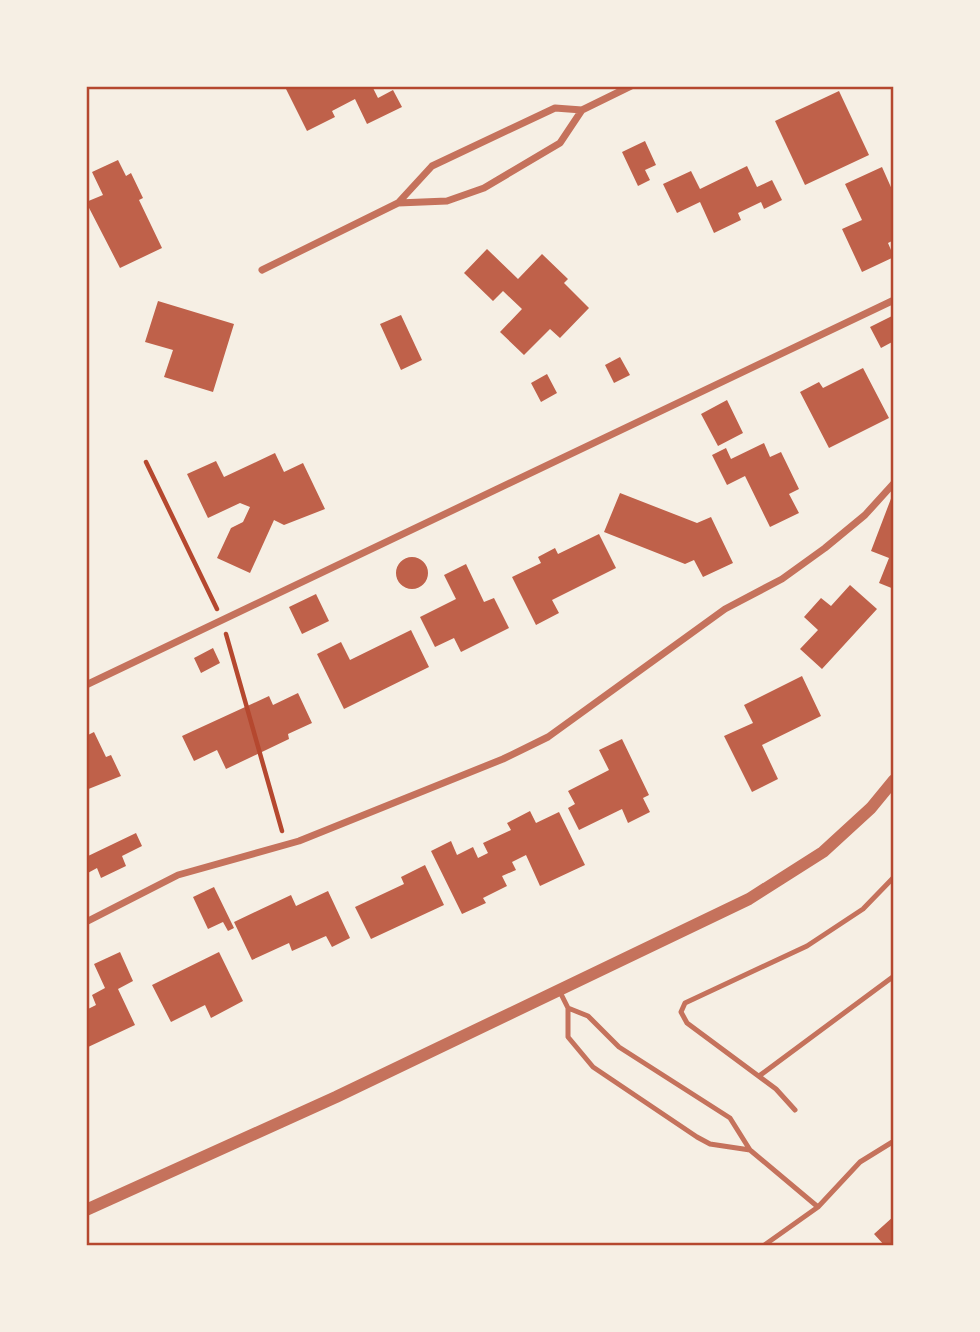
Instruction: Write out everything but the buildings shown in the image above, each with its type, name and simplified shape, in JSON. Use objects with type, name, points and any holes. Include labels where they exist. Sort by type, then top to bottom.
[{"type":"street","points":[[397,203],[447,201],[484,187],[560,143],[582,110],[631,86]]},
{"type":"street","points":[[262,270],[397,203],[432,166],[555,108],[582,110]]},
{"type":"street","points":[[86,685],[894,300]]},
{"type":"street","points":[[86,922],[178,875],[286,845],[503,759],[548,737],[725,610],[782,579],[825,548],[865,515],[894,483]]},
{"type":"street","points":[[86,1210],[336,1097],[749,899],[823,852],[871,808],[894,780]]},
{"type":"lane","points":[[795,1111],[776,1089],[687,1023],[681,1012],[685,1003],[807,946],[863,909],[894,877]]},
{"type":"lane","points":[[759,1076],[894,976]]},
{"type":"lane","points":[[559,990],[568,1008],[565,1031],[593,1068],[710,1144],[750,1150]]},
{"type":"lane","points":[[568,1008],[588,1016],[619,1046],[730,1118],[750,1150],[818,1207]]},
{"type":"lane","points":[[763,1246],[818,1207],[860,1162],[894,1141]]},
{"type":"path","points":[[146,462],[222,621],[286,845]]}]
